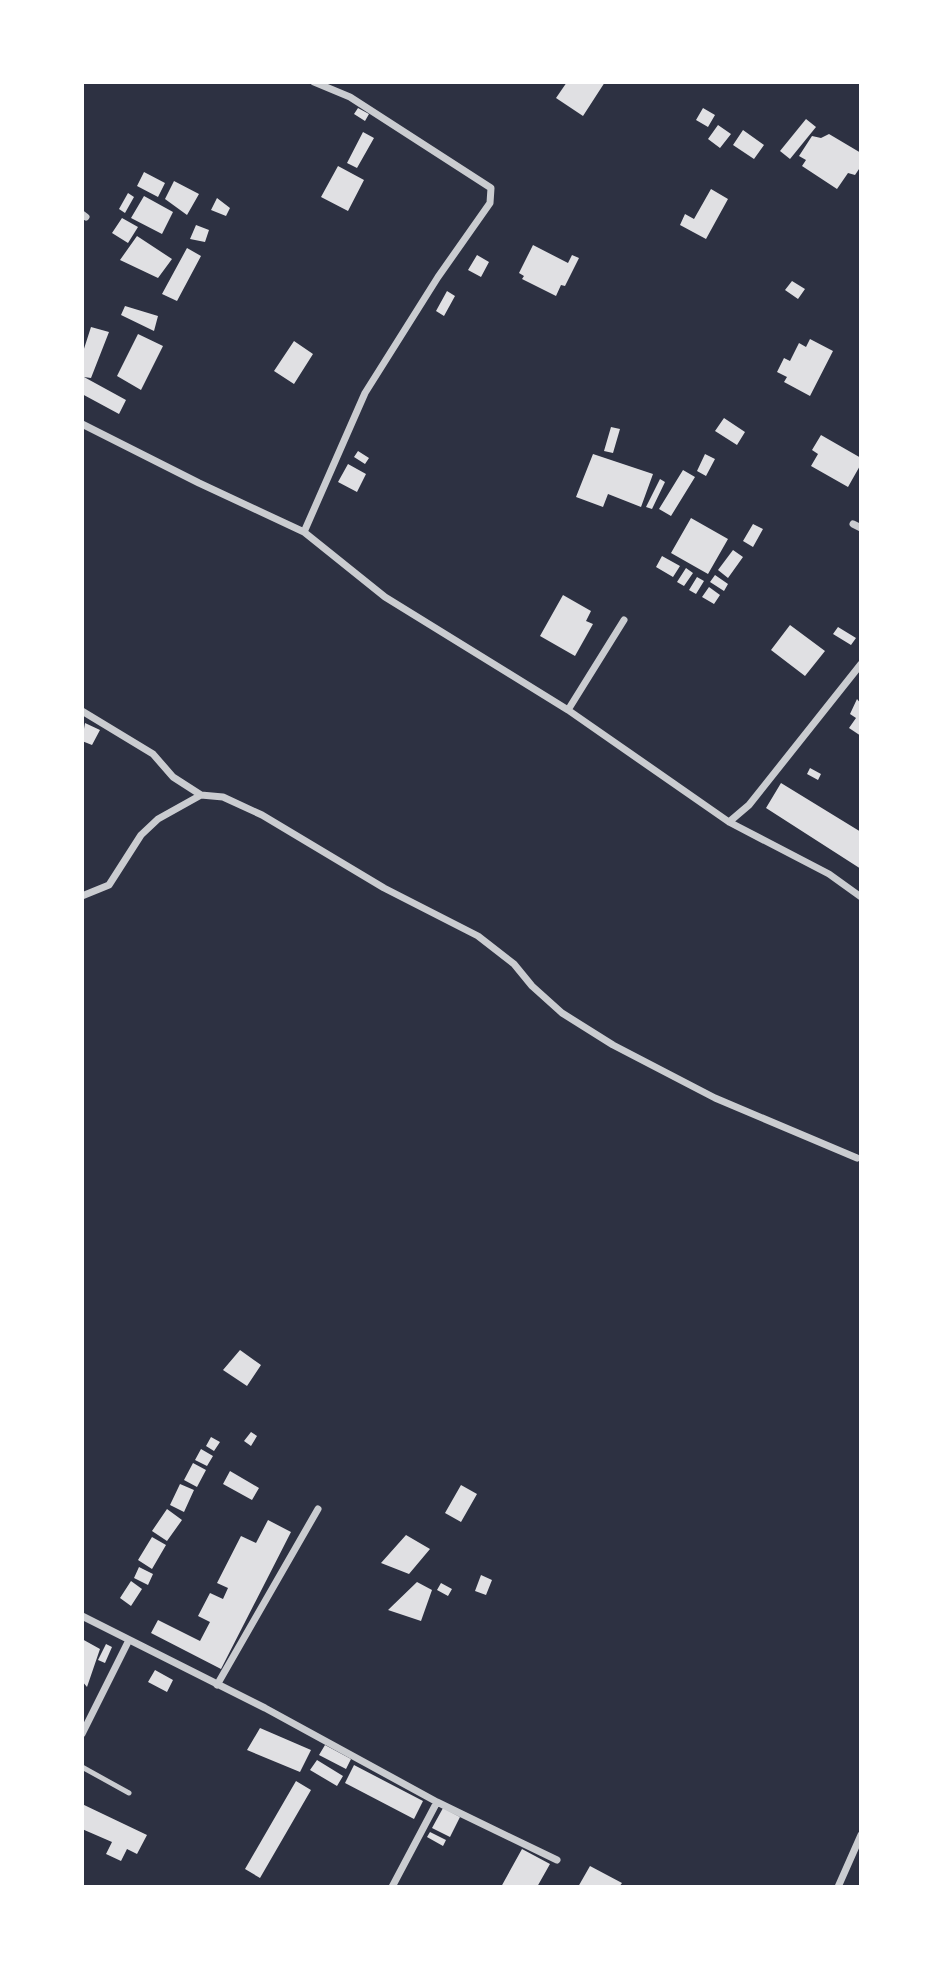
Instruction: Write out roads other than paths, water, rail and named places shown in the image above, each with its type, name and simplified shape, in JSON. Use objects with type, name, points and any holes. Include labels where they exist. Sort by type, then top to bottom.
[{"type":"street","points":[[304,532],[365,394],[439,276],[490,203],[491,188],[350,97],[314,82]]},
{"type":"street","points":[[82,424],[198,483],[304,532],[385,597],[568,710],[729,822],[829,874],[861,897]]},
{"type":"street","points":[[568,710],[624,620]]},
{"type":"street","points":[[729,822],[749,805],[861,664]]},
{"type":"street","points":[[82,711],[153,754],[173,777],[201,795],[223,797],[262,815],[384,888],[478,936],[514,964],[562,1013],[613,1045],[715,1098],[858,1158]]},
{"type":"street","points":[[82,896],[109,885],[141,835],[158,820],[201,795]]},
{"type":"street","points":[[217,1685],[318,1508]]},
{"type":"street","points":[[82,1616],[437,1802],[558,1860]]},
{"type":"street","points":[[82,1734],[128,1642]]},
{"type":"street","points":[[392,1887],[437,1802]]},
{"type":"street","points":[[838,1887],[861,1835]]},
{"type":"lane","points":[[82,1767],[129,1793]]}]
